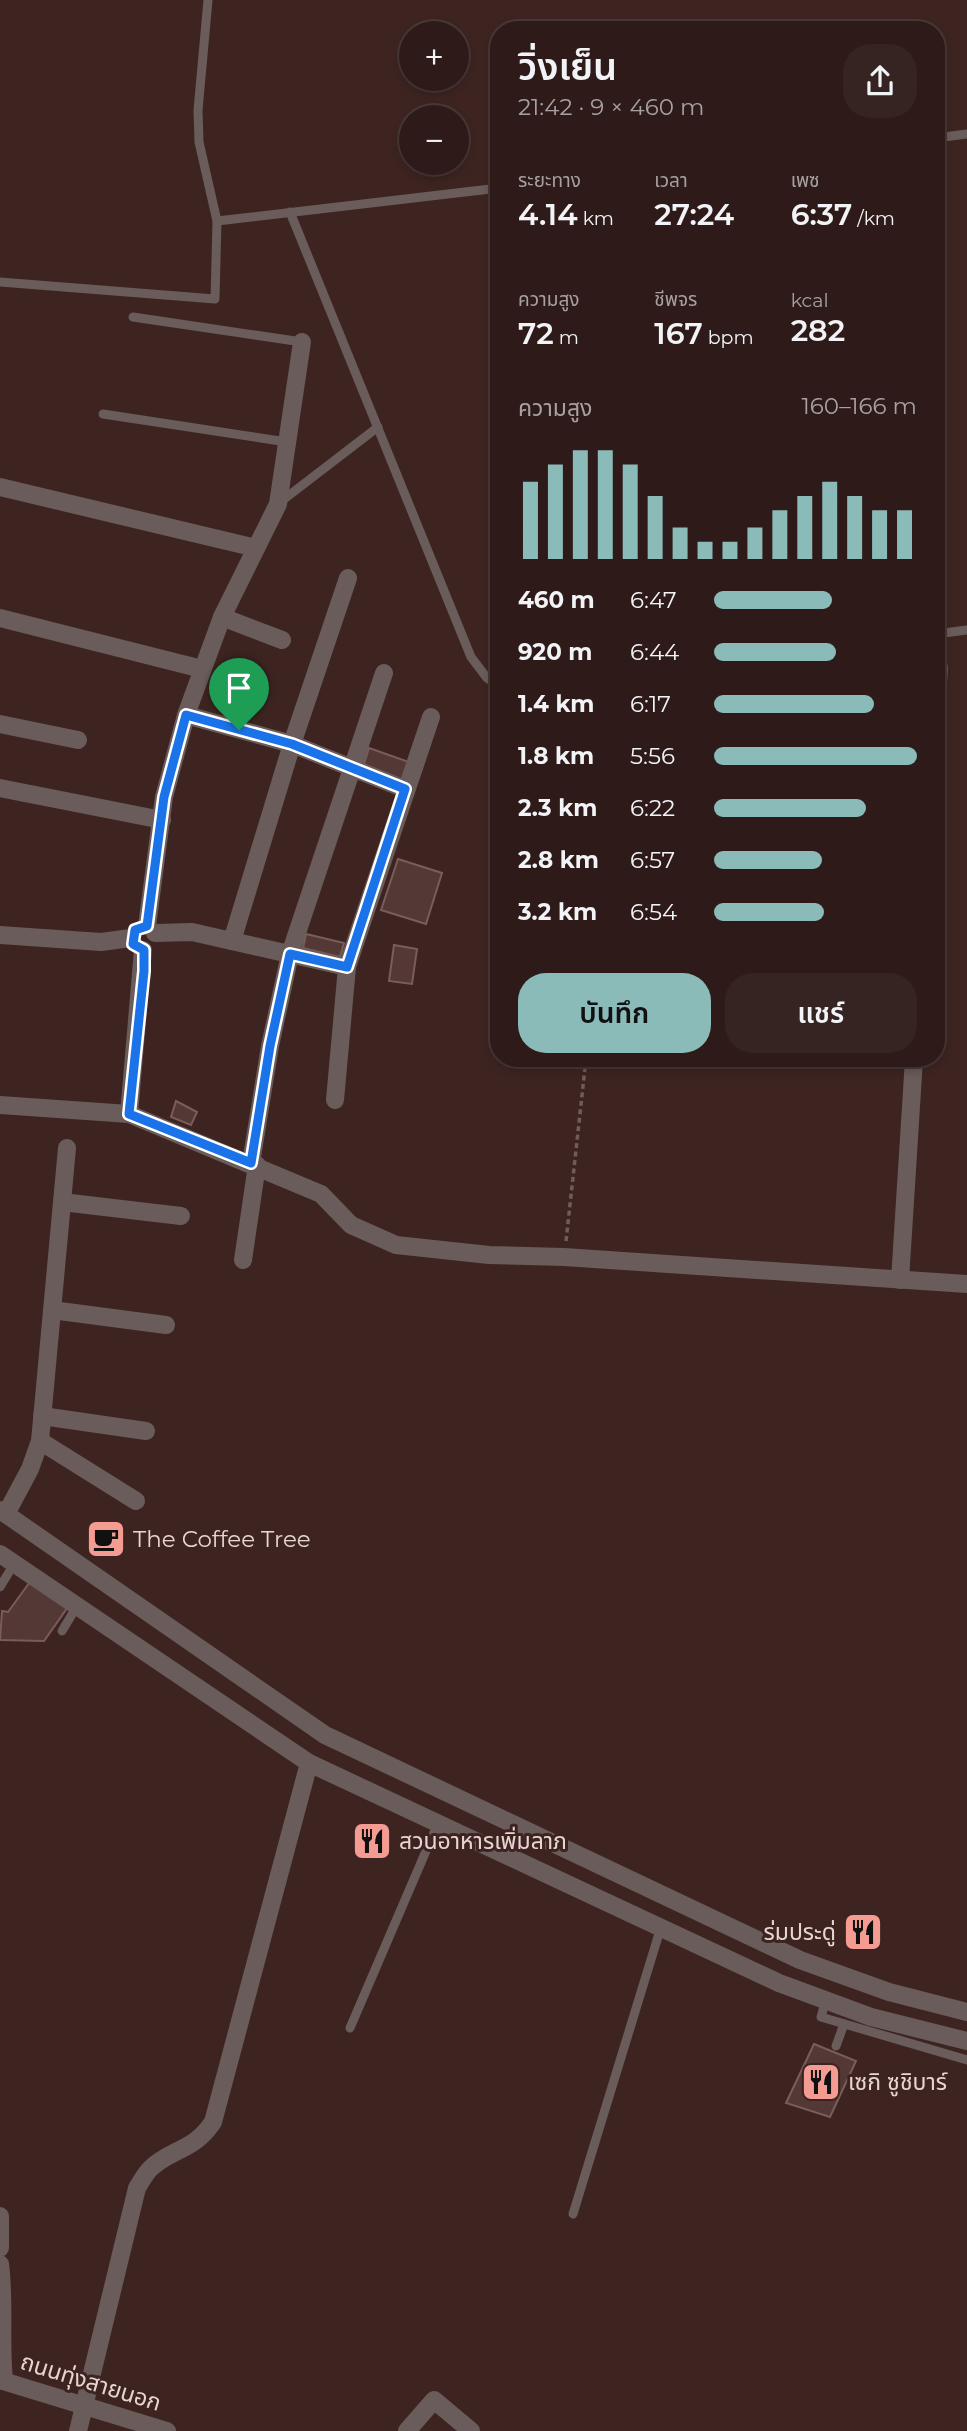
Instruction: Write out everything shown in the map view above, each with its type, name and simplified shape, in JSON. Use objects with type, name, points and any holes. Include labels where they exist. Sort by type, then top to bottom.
[{"type":"street","points":[[0,935],[153,947],[151,930],[168,781],[186,715],[222,617],[278,504],[302,342]]},
{"type":"street","points":[[0,487],[256,548]]},
{"type":"street","points":[[232,941],[292,744],[348,578]]},
{"type":"street","points":[[222,617],[282,639]]},
{"type":"street","points":[[0,618],[202,669]]},
{"type":"street","points":[[243,1260],[270,1046],[290,954],[384,673]]},
{"type":"street","points":[[186,715],[292,744],[354,766],[405,789]]},
{"type":"street","points":[[335,1100],[347,967],[431,717]]},
{"type":"street","points":[[0,724],[78,740]]},
{"type":"street","points":[[0,788],[162,820]]},
{"type":"street","points":[[151,930],[192,932],[347,967]]},
{"type":"street","points":[[129,1114],[137,944]]},
{"type":"street","points":[[900,1280],[913,1067]]},
{"type":"street","points":[[0,1105],[129,1114],[321,1194],[351,1225],[396,1244],[489,1255],[564,1257],[967,1284]]},
{"type":"street","points":[[67,1148],[40,1441],[30,1469],[3,1512],[325,1735],[800,1960],[889,1992],[967,2012]]},
{"type":"street","points":[[62,1202],[181,1216]]},
{"type":"street","points":[[52,1310],[166,1325]]},
{"type":"street","points":[[42,1416],[146,1431]]},
{"type":"street","points":[[40,1441],[136,1501]]},
{"type":"street","points":[[7,1559],[309,1763],[779,1983],[871,2017],[967,2041]]},
{"type":"street","points":[[78,2431],[137,2188],[149,2169],[191,2146],[203,2137],[213,2122],[309,1763]]},
{"type":"street","points":[[463,1834],[476,1806]]},
{"type":"street","points":[[0,2216],[0,2248]]},
{"type":"street","points":[[0,2264],[5,2292],[1,2347],[2,2380]]},
{"type":"street","name":"ถนนทุ่งสายนอก","points":[[2,2380],[167,2431]]},
{"type":"street","points":[[407,2431],[433,2400],[471,2431]]},
{"type":"lane","points":[[0,282],[215,299],[217,221],[199,142],[198,110],[208,0]]},
{"type":"lane","points":[[945,137],[967,134]]},
{"type":"lane","points":[[217,221],[490,189]]},
{"type":"lane","points":[[290,212],[471,657],[490,680]]},
{"type":"lane","points":[[134,317],[302,342]]},
{"type":"lane","points":[[103,414],[287,442]]},
{"type":"lane","points":[[278,504],[378,427]]},
{"type":"lane","points":[[945,633],[967,630]]},
{"type":"lane","points":[[0,1587],[7,1559]]},
{"type":"lane","points":[[62,1631],[77,1606]]},
{"type":"lane","points":[[350,2028],[438,1823]]},
{"type":"lane","points":[[573,2214],[661,1927]]},
{"type":"lane","points":[[826,2000],[821,2017],[967,2060]]},
{"type":"lane","points":[[836,2046],[844,2024]]},
{"type":"path","points":[[564,1257],[585,1067]]},
{"type":"building","points":[[369,748],[409,762],[402,780],[363,767]]},
{"type":"building","points":[[398,859],[442,873],[426,924],[381,910]]},
{"type":"building","points":[[306,934],[344,943],[340,957],[303,948]]},
{"type":"building","points":[[394,945],[417,949],[412,984],[389,981]]},
{"type":"building","points":[[176,1101],[197,1112],[191,1125],[171,1117]]},
{"type":"building","points":[[32,1579],[70,1604],[44,1641],[0,1640],[2,1611],[8,1612]]},
{"type":"building","name":"เซกิ ซูชิบาร์","points":[[814,2044],[856,2061],[830,2117],[786,2103]]},
{"type":"place","name":"The Coffee Tree","points":[[106,1539]]},
{"type":"place","name":"สวนอาหารเพิ่มลาภ","points":[[372,1841]]},
{"type":"place","name":"ร่มประดู่","points":[[863,1932]]},
{"type":"place","name":"เซกิ ซูชิบาร์","points":[[821,2082]]},
{"type":"route","points":[[186,715],[239,730],[292,744],[354,766],[405,789],[347,967],[290,954],[270,1046],[251,1163],[129,1114],[144,971],[144,950],[137,948],[131,938],[138,927],[147,926],[164,797],[186,715]]}]
